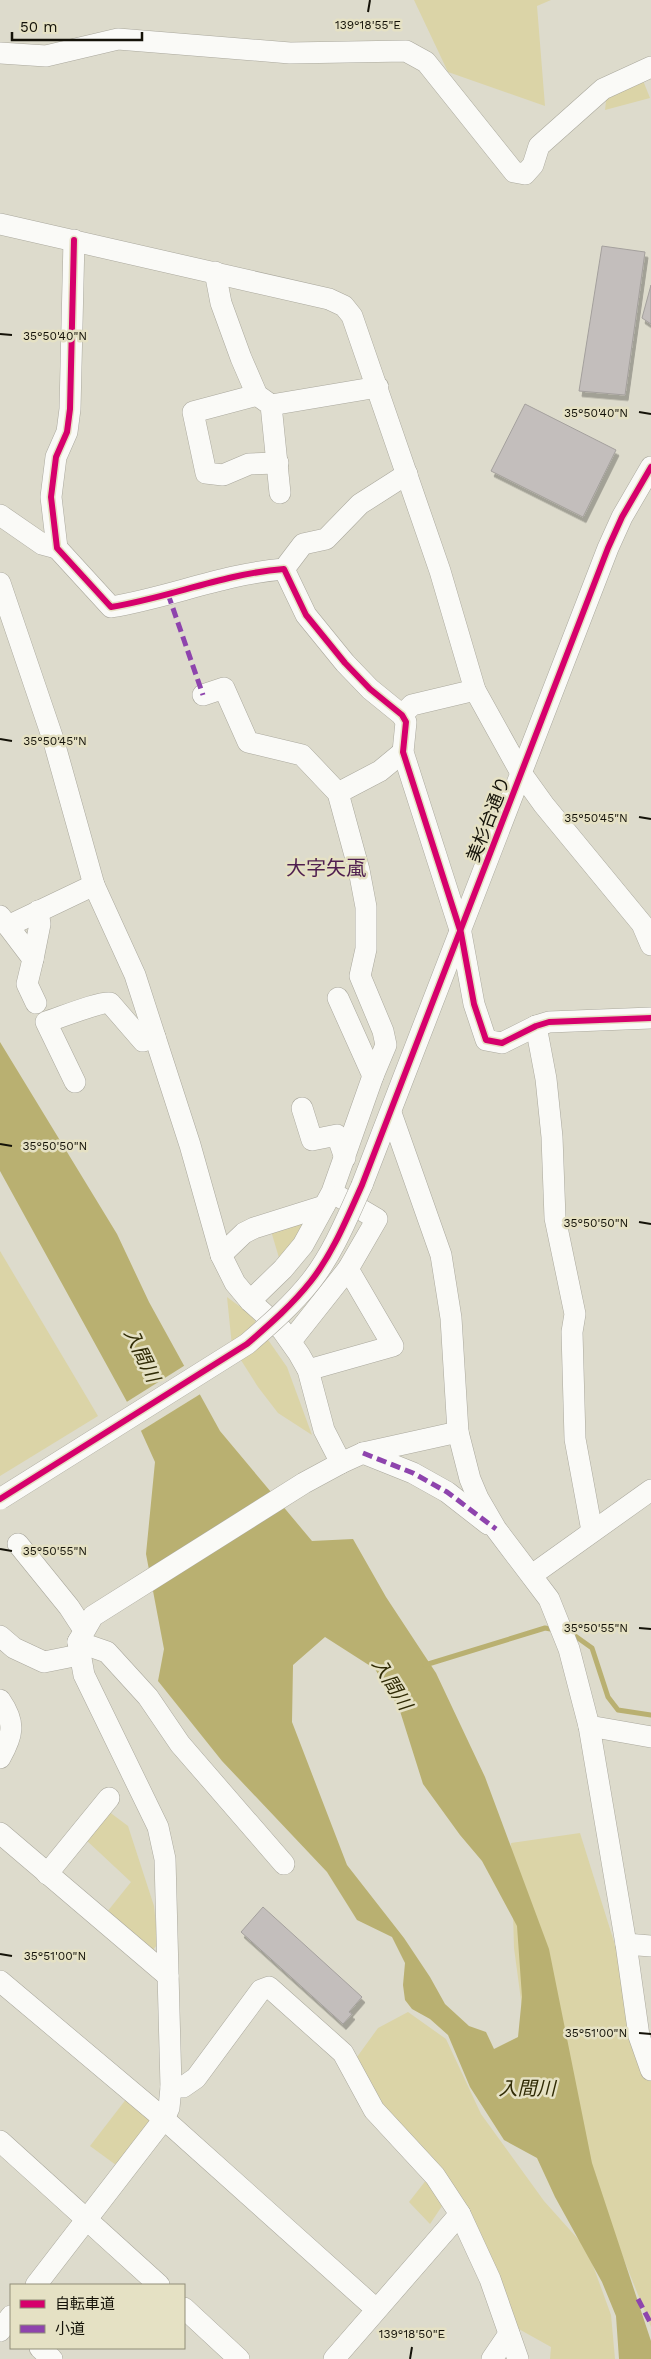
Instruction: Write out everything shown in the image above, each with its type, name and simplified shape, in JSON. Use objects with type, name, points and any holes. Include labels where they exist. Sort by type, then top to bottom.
[{"type":"street","points":[[0,53],[46,56],[118,39],[290,53],[406,52],[426,62],[514,172],[525,174],[533,165],[539,146],[603,89],[651,66]]},
{"type":"street","points":[[0,224],[216,272],[329,299],[344,306],[352,316],[378,387],[440,571],[475,690],[521,773],[544,805],[642,924],[651,945]]},
{"type":"street","points":[[57,548],[51,497],[56,457],[67,432],[70,410],[74,240]]},
{"type":"street","points":[[216,272],[221,303],[264,400],[278,463],[280,493]]},
{"type":"street","points":[[278,463],[249,464],[223,475],[206,473],[194,412],[264,400],[378,387]]},
{"type":"street","name":"美杉台通り","points":[[0,1500],[247,1344],[283,1314],[312,1280],[326,1258],[362,1186],[391,1113],[608,548],[622,517],[651,467]]},
{"type":"street","points":[[0,515],[42,544],[57,548],[111,607],[153,599],[250,572],[284,569],[303,544],[326,539],[360,504],[407,474]]},
{"type":"street","points":[[284,569],[306,615],[370,689],[402,715],[406,722],[403,752],[461,933],[474,1004],[486,1040],[502,1043],[536,1026],[549,1022],[651,1018]]},
{"type":"street","points":[[0,583],[54,742],[94,885],[135,975],[156,1037],[190,1145],[221,1255],[236,1283],[250,1301],[291,1341],[308,1370],[324,1430],[341,1463]]},
{"type":"street","points":[[203,695],[224,688],[248,742],[302,755],[338,793],[353,843],[366,908],[366,949],[360,976],[383,1031],[386,1045],[372,1076],[345,1158],[328,1199],[303,1245],[284,1269],[250,1301]]},
{"type":"street","points":[[402,715],[412,705],[475,690]]},
{"type":"street","points":[[338,793],[380,771],[403,752]]},
{"type":"street","points":[[33,959],[4,921],[38,911],[94,885]]},
{"type":"street","points":[[36,1003],[27,984],[40,924],[38,911]]},
{"type":"street","points":[[338,998],[372,1076]]},
{"type":"street","points":[[75,1082],[46,1022],[75,1014],[104,1001],[110,1003],[143,1041],[156,1037]]},
{"type":"street","points":[[536,1026],[546,1079],[552,1137],[554,1218],[575,1314],[572,1332],[575,1439],[592,1530]]},
{"type":"street","points":[[302,1108],[312,1140],[337,1135],[345,1158]]},
{"type":"street","points":[[391,1113],[441,1255],[448,1285],[458,1432],[470,1479],[478,1498],[496,1529],[549,1599],[567,1644],[589,1726],[626,1944],[643,2013],[639,2036],[651,2070]]},
{"type":"street","points":[[221,1255],[244,1233],[328,1199],[377,1219],[348,1269],[291,1341]]},
{"type":"street","points":[[308,1370],[394,1346],[348,1269]]},
{"type":"street","points":[[0,1636],[14,1648],[44,1662],[304,1483],[363,1453],[458,1432]]},
{"type":"street","points":[[363,1453],[413,1473],[447,1492],[496,1529]]},
{"type":"street","points":[[532,1575],[592,1530],[651,1490]]},
{"type":"street","points":[[18,1544],[69,1607],[84,1636],[84,1675],[158,1827],[165,1859],[171,2088],[169,2108],[164,2119],[37,2284]]},
{"type":"street","points":[[84,1636],[107,1652],[148,1697],[180,1744],[284,1864]]},
{"type":"street","points":[[0,1700],[10,1714],[12,1731],[0,1758]]},
{"type":"street","points":[[589,1726],[651,1737]]},
{"type":"street","points":[[47,1874],[109,1798]]},
{"type":"street","points":[[0,1833],[168,1976]]},
{"type":"street","points":[[626,1944],[651,1946]]},
{"type":"street","points":[[0,1981],[164,2119],[376,2309]]},
{"type":"street","points":[[171,2088],[183,2087],[196,2078],[261,1990],[269,1987],[343,2053],[374,2110],[435,2176],[460,2214],[490,2280],[518,2359]]},
{"type":"street","points":[[0,2141],[158,2284]]},
{"type":"street","points":[[334,2359],[460,2214]]},
{"type":"street","points":[[185,2309],[239,2359]]},
{"type":"street","points":[[492,2359],[509,2334]]},
{"type":"street","points":[[41,2349],[52,2359]]},
{"type":"shaded area","points":[[414,0],[551,0],[537,6],[545,106],[448,72]]},
{"type":"shaded area","points":[[642,78],[650,98],[605,110],[607,93]]},
{"type":"shaded area","points":[[313,1217],[280,1261],[271,1231]]},
{"type":"shaded area","points":[[0,1251],[98,1416],[0,1476]]},
{"type":"shaded area","points":[[227,1297],[250,1314],[287,1367],[312,1435],[278,1413],[258,1387],[232,1346]]},
{"type":"shaded area","points":[[108,1811],[128,1826],[154,1906],[158,1944],[149,1954],[107,1912],[131,1882],[85,1839]]},
{"type":"shaded area","points":[[580,1833],[651,2060],[651,2327],[588,2170],[526,2037],[514,1948],[511,1843]]},
{"type":"shaded area","points":[[408,2012],[446,2039],[481,2114],[544,2201],[587,2249],[611,2315],[615,2359],[550,2359],[551,2347],[517,2328],[463,2202],[378,2105],[357,2057],[378,2028]]},
{"type":"shaded area","points":[[127,2098],[153,2118],[116,2165],[90,2146]]},
{"type":"shaded area","points":[[427,2179],[442,2206],[430,2224],[409,2202]]},
{"type":"water","name":"入間川","points":[[0,1042],[117,1234],[149,1302],[220,1431],[312,1541],[353,1539],[386,1597],[436,1673],[485,1777],[549,1949],[592,2163],[651,2341],[651,2359],[619,2359],[616,2316],[602,2282],[555,2197],[537,2158],[504,2140],[470,2087],[448,2035],[430,2019],[412,2009],[405,2000],[403,1985],[405,1963],[392,1937],[357,1920],[327,1872],[222,1761],[158,1681],[164,1649],[146,1554],[155,1462],[132,1411],[0,1171]],"holes":[[[325,1637],[375,1669],[399,1708],[423,1784],[460,1835],[482,1861],[517,1926],[522,1997],[518,2037],[494,2049],[486,2032],[469,2026],[445,2004],[430,1977],[404,1938],[347,1865],[292,1722],[293,1665]]]},
{"type":"pier","points":[[187,1364],[202,1393],[139,1432],[125,1403]]},
{"type":"building","points":[[602,246],[645,252],[625,395],[579,391]]},
{"type":"building","points":[[651,285],[651,324],[642,318]]},
{"type":"building","points":[[525,404],[616,450],[583,517],[491,471]]},
{"type":"building","points":[[263,1907],[362,1997],[349,2012],[352,2014],[343,2024],[241,1932]]},
{"type":"waterway","points":[[425,1665],[545,1628],[556,1630]]},
{"type":"waterway","points":[[571,1633],[592,1648],[608,1697],[618,1710],[651,1715]]},
{"type":"marked path","points":[[168,594],[203,695]]},
{"type":"marked path","points":[[363,1453],[413,1473],[447,1492],[496,1529]]},
{"type":"marked path","points":[[638,2299],[651,2324]]},
{"type":"cycle path","points":[[74,240],[70,409],[67,432],[56,457],[51,497],[57,548],[111,607],[155,598],[240,576],[284,569],[306,615],[345,663],[370,689],[402,715],[406,722],[403,752],[461,933],[474,1004],[486,1040],[502,1043],[536,1026],[549,1022],[651,1018]]},
{"type":"cycle path","points":[[0,1499],[247,1344],[296,1298],[311,1281],[326,1259],[362,1185],[608,548],[622,517],[651,467]]},
{"type":"district","name":"大字矢颪","points":[[326,868]]}]
